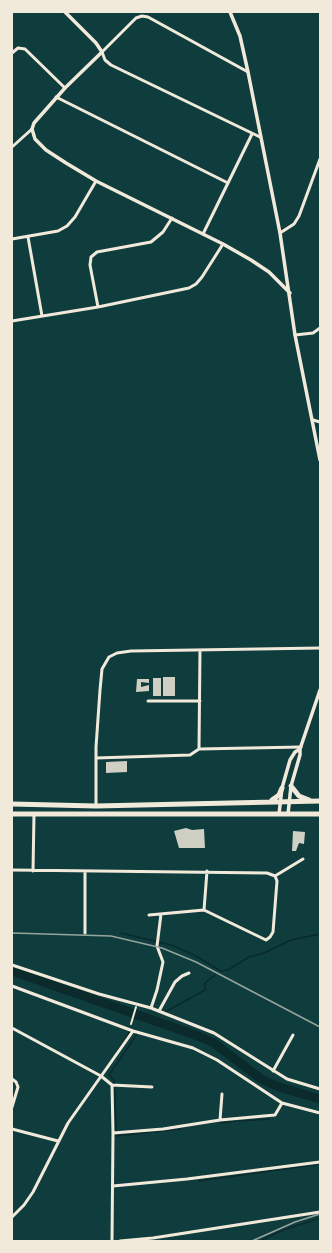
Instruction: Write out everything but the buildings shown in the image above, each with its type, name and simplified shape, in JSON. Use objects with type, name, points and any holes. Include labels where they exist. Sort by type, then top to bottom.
[{"type":"highway","points":[[291,786],[299,796],[312,801]]},
{"type":"highway","points":[[270,801],[276,798],[282,788]]},
{"type":"highway","points":[[12,804],[96,806],[320,801]]},
{"type":"highway","points":[[12,814],[320,814]]},
{"type":"street","points":[[65,12],[96,43],[105,60],[111,65],[260,137]]},
{"type":"street","points":[[230,12],[240,36],[248,72],[280,233],[295,335],[320,460]]},
{"type":"street","points":[[12,148],[32,129],[34,123],[64,88],[136,18],[142,16],[248,72]]},
{"type":"street","points":[[12,53],[18,48],[22,47],[25,49],[64,88]]},
{"type":"street","points":[[56,97],[228,183]]},
{"type":"street","points":[[32,129],[34,139],[46,150],[96,181],[223,244],[268,272],[290,293]]},
{"type":"street","points":[[204,234],[252,134]]},
{"type":"street","points":[[280,233],[294,224],[299,216],[320,159]]},
{"type":"street","points":[[12,240],[58,231],[67,226],[75,217],[96,181]]},
{"type":"street","points":[[98,307],[90,265],[91,257],[97,252],[151,242],[164,232],[172,218]]},
{"type":"street","points":[[28,237],[42,316]]},
{"type":"street","points":[[12,321],[98,307],[189,288],[196,284],[202,277],[223,244]]},
{"type":"street","points":[[295,335],[313,333],[320,328]]},
{"type":"street","points":[[313,420],[320,422]]},
{"type":"street","points":[[96,806],[96,758],[102,669],[109,657],[117,652],[131,651],[320,648]]},
{"type":"street","points":[[199,749],[200,650]]},
{"type":"street","points":[[288,814],[291,786],[301,748],[320,690]]},
{"type":"street","points":[[148,701],[200,701]]},
{"type":"street","points":[[96,758],[190,755],[199,749],[301,748]]},
{"type":"street","points":[[279,814],[282,788],[290,760],[295,752],[301,748]]},
{"type":"street","points":[[33,871],[34,814]]},
{"type":"street","points":[[12,870],[207,871],[273,875],[303,859]]},
{"type":"street","points":[[85,871],[85,933]]},
{"type":"street","points":[[204,910],[207,871]]},
{"type":"street","points":[[149,915],[204,910],[266,940],[273,932],[276,915],[277,881],[273,875]]},
{"type":"street","points":[[151,1008],[157,990],[162,962],[157,946],[162,914]]},
{"type":"street","points":[[12,965],[99,994],[159,1011],[223,1038],[287,1079],[320,1089]]},
{"type":"street","points":[[159,1011],[174,982],[189,973]]},
{"type":"street","points":[[12,986],[133,1031],[193,1048],[217,1060],[282,1104],[320,1113]]},
{"type":"street","points":[[131,1024],[136,1007]]},
{"type":"street","points":[[12,1028],[101,1076],[112,1085],[152,1088]]},
{"type":"street","points":[[12,1217],[24,1205],[33,1192],[44,1173],[58,1141],[133,1031]]},
{"type":"street","points":[[273,1071],[293,1035]]},
{"type":"street","points":[[12,1079],[16,1082],[18,1087],[12,1107]]},
{"type":"street","points":[[112,1085],[112,1241]]},
{"type":"street","points":[[220,1120],[222,1094]]},
{"type":"street","points":[[113,1133],[164,1129],[220,1120],[275,1115],[282,1104]]},
{"type":"street","points":[[12,1129],[58,1141]]},
{"type":"street","points":[[113,1186],[187,1179],[320,1162]]},
{"type":"street","points":[[120,1241],[153,1238],[320,1212]]},
{"type":"waterway","points":[[121,933],[171,945],[194,955],[221,971],[228,970],[249,957],[264,953],[291,940],[320,934]]},
{"type":"waterway","points":[[12,971],[198,1036],[214,1043],[261,1079],[279,1087],[320,1099]]},
{"type":"waterway","points":[[165,1012],[205,990],[205,983],[215,975]]},
{"type":"waterway","points":[[160,1023],[162,1019]]},
{"type":"waterway","points":[[117,1052],[130,1031]]},
{"type":"waterway","points":[[116,1130],[114,1080],[109,1075],[137,1034]]},
{"type":"waterway","points":[[239,1121],[269,1119]]},
{"type":"waterway","points":[[221,1123],[236,1121]]},
{"type":"waterway","points":[[116,1136],[181,1129]]},
{"type":"waterway","points":[[199,1181],[320,1164]]},
{"type":"waterway","points":[[260,1241],[283,1230],[320,1218]]},
{"type":"railway","points":[[12,933],[111,936],[162,948],[196,962],[320,1027]]},
{"type":"railway","points":[[252,1241],[295,1222],[320,1214]]}]
